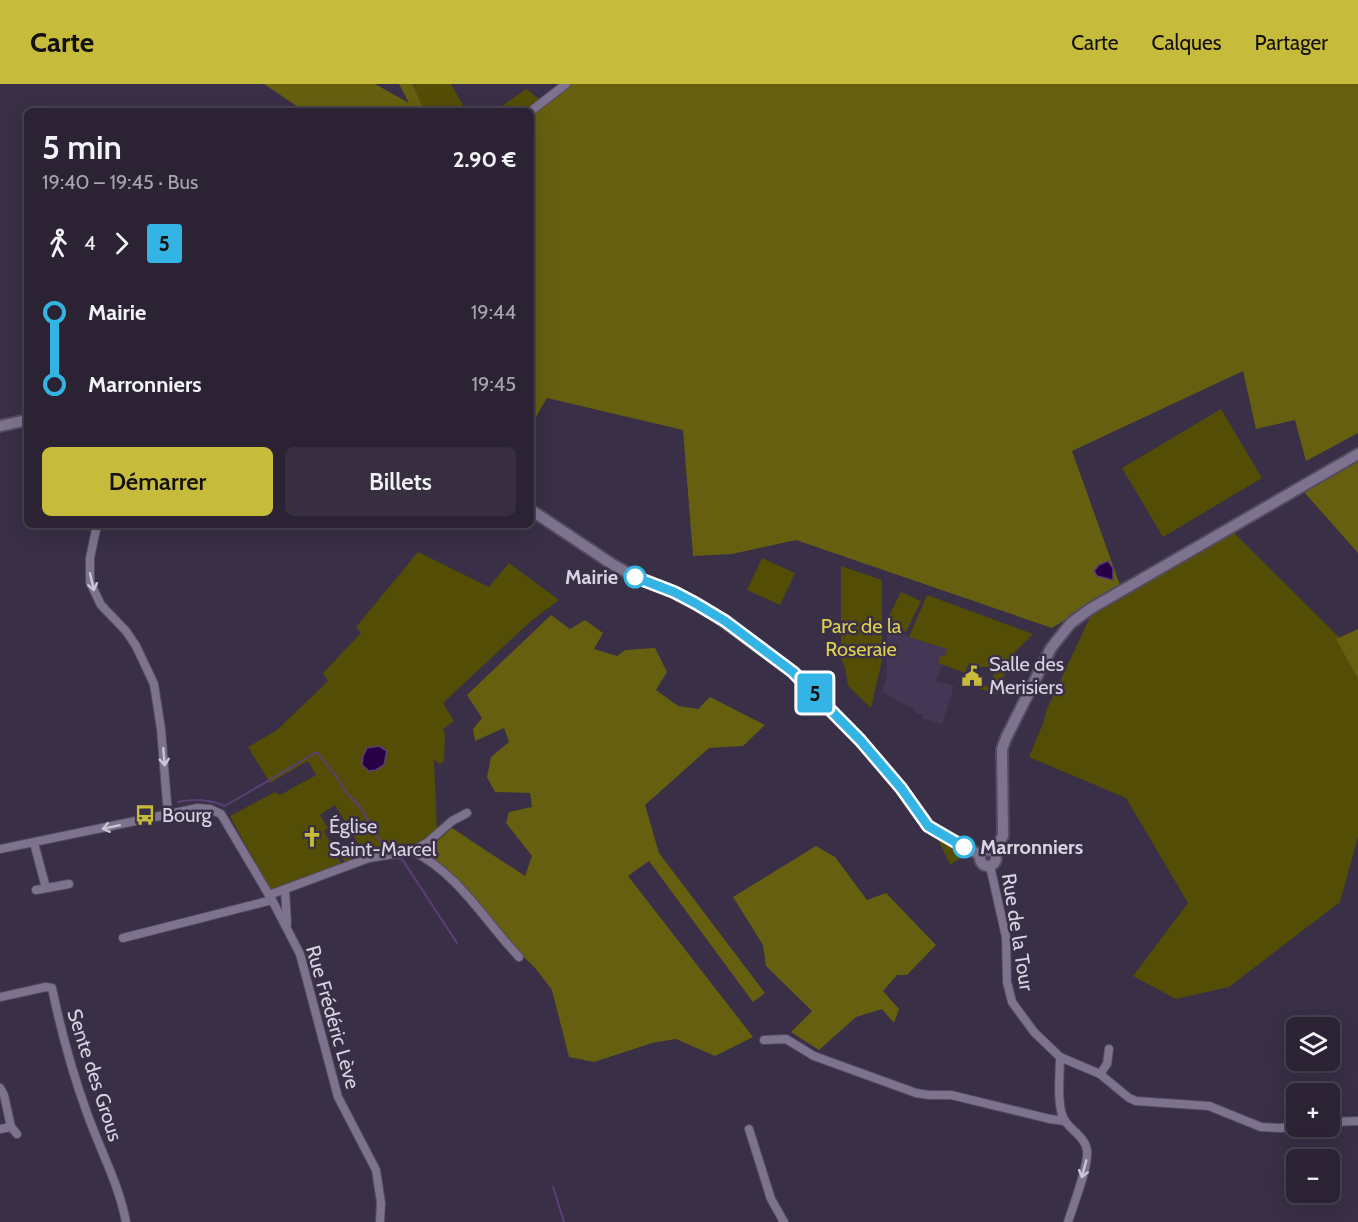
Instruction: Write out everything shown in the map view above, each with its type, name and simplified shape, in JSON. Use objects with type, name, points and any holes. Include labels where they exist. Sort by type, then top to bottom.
[{"type":"street","points":[[534,109],[566,84]]},
{"type":"street","points":[[0,426],[24,421]]},
{"type":"street","points":[[534,512],[612,564],[635,577],[674,592],[725,621],[793,672],[860,740],[901,788],[928,826],[980,855],[982,863],[990,866],[996,858],[994,852],[1003,836],[1002,748],[1050,648],[1062,633],[1090,609],[1358,454]]},
{"type":"street","points":[[96,528],[90,558],[90,582],[101,605],[126,631],[136,646],[154,684],[161,729],[168,815]]},
{"type":"street","name":"Rue Frédéric Lève","points":[[0,849],[198,808],[210,808],[221,814],[288,928],[305,969],[338,1097],[376,1170],[381,1203],[380,1222]]},
{"type":"street","points":[[123,938],[270,897],[369,858],[412,851],[428,842],[452,821],[467,813]]},
{"type":"street","points":[[34,843],[46,888]]},
{"type":"street","points":[[980,855],[987,849],[994,852]]},
{"type":"street","points":[[412,851],[427,858],[447,874],[519,957]]},
{"type":"street","name":"Rue de la Tour","points":[[990,866],[1006,937],[1009,994],[1034,1032],[1060,1057],[1100,1074],[1129,1098],[1136,1101],[1209,1106],[1261,1127],[1286,1127]]},
{"type":"street","points":[[36,890],[69,884]]},
{"type":"street","points":[[285,890],[288,928]]},
{"type":"street","name":"Sente des Grous","points":[[0,997],[46,987],[52,988],[69,1061],[87,1115],[114,1180],[126,1222]]},
{"type":"street","points":[[764,1040],[786,1039],[814,1056],[916,1093],[951,1095],[1065,1121]]},
{"type":"street","points":[[1100,1074],[1107,1064],[1109,1049]]},
{"type":"street","points":[[1060,1057],[1061,1111],[1065,1121],[1088,1150],[1087,1161],[1068,1222]]},
{"type":"street","points":[[0,1088],[10,1126],[17,1134]]},
{"type":"street","points":[[1340,1122],[1358,1121]]},
{"type":"street","points":[[0,1129],[10,1126]]},
{"type":"street","points":[[749,1129],[771,1199],[784,1222]]},
{"type":"shaded area","points":[[264,84],[375,84],[409,103],[399,84],[412,84],[424,108],[300,108]]},
{"type":"shaded area","points":[[566,84],[1358,84],[1358,433],[1306,461],[1295,420],[1256,429],[1243,371],[1072,451],[1120,585],[1052,628],[796,540],[732,554],[693,556],[683,430],[547,398],[534,420],[534,109]]},
{"type":"shaded area","points":[[1358,462],[1358,553],[1304,492]]},
{"type":"shaded area","points":[[1108,561],[1113,568],[1113,580],[1097,576],[1094,571],[1099,565]]},
{"type":"shaded area","points":[[551,615],[570,629],[585,620],[603,633],[594,649],[617,656],[625,650],[655,648],[667,672],[656,690],[678,706],[698,709],[710,697],[765,725],[743,746],[709,748],[645,805],[659,853],[765,993],[753,1002],[649,861],[628,876],[753,1037],[715,1056],[676,1039],[652,1043],[594,1062],[569,1057],[552,990],[454,875],[420,851],[434,844],[452,828],[525,876],[532,856],[506,823],[509,812],[532,807],[530,793],[495,792],[487,777],[491,757],[509,742],[504,728],[475,741],[473,729],[482,718],[467,695]]},
{"type":"shaded area","points":[[887,626],[909,637],[947,649],[945,656],[938,663],[942,664],[936,681],[954,686],[942,724],[922,718],[923,715],[914,712],[915,709],[882,692],[887,678]]},
{"type":"shaded area","points":[[1358,629],[1358,679],[1336,639]]},
{"type":"shaded area","points":[[379,746],[387,751],[384,765],[369,771],[362,765],[363,756],[367,748]]},
{"type":"shaded area","points":[[816,846],[835,857],[867,900],[886,893],[936,945],[907,975],[897,975],[883,991],[899,1009],[894,1023],[882,1009],[856,1017],[819,1050],[791,1032],[812,1011],[766,966],[763,945],[733,897]]},
{"type":"green space","points":[[412,84],[451,84],[464,108],[424,108]]},
{"type":"green space","points":[[526,89],[543,102],[534,109],[499,108]]},
{"type":"green space","points":[[1221,409],[1262,478],[1163,537],[1122,468]]},
{"type":"green space","points":[[1233,532],[1344,642],[1358,670],[1358,837],[1340,902],[1229,987],[1176,999],[1133,976],[1188,903],[1126,798],[1029,757],[1046,711],[1091,615]]},
{"type":"green space","points":[[418,552],[489,587],[509,563],[559,600],[530,622],[443,703],[454,721],[443,729],[445,734],[444,762],[440,764],[434,760],[437,829],[418,843],[382,852],[347,867],[340,854],[359,845],[335,805],[320,815],[328,828],[324,831],[342,865],[270,891],[230,816],[275,792],[280,795],[316,775],[308,761],[270,783],[248,747],[277,730],[328,681],[323,673],[361,633],[356,627]]},
{"type":"green space","points":[[762,558],[795,573],[780,605],[747,590]]},
{"type":"green space","name":"Parc de la Roseraie","points":[[841,566],[882,580],[882,660],[871,708],[848,686],[845,667],[841,659]]},
{"type":"green space","points":[[901,592],[921,601],[906,632],[886,622]]},
{"type":"green space","points":[[927,595],[1033,634],[1015,652],[997,694],[980,689],[982,684],[989,687],[995,671],[992,667],[968,665],[965,673],[938,663],[941,655],[945,656],[947,649],[909,637]]},
{"type":"green space","points":[[936,835],[967,853],[950,865]]},
{"type":"waterway","points":[[178,802],[202,800],[225,806],[317,752],[345,791],[361,808],[385,849]]},
{"type":"waterway","points":[[393,858],[402,859],[457,943]]},
{"type":"waterway","points":[[553,1187],[564,1222]]},
{"type":"bus line","name":"5","points":[[635,577],[674,592],[725,621],[793,672],[884,767],[928,826],[964,847]]},
{"type":"place","name":"Mairie","points":[[635,577]]},
{"type":"place","name":"Salle des Merisiers","points":[[972,676]]},
{"type":"place","name":"Bourg","points":[[145,815]]},
{"type":"place","name":"Église Saint-Marcel","points":[[312,837]]},
{"type":"place","name":"Marronniers","points":[[964,847]]}]
